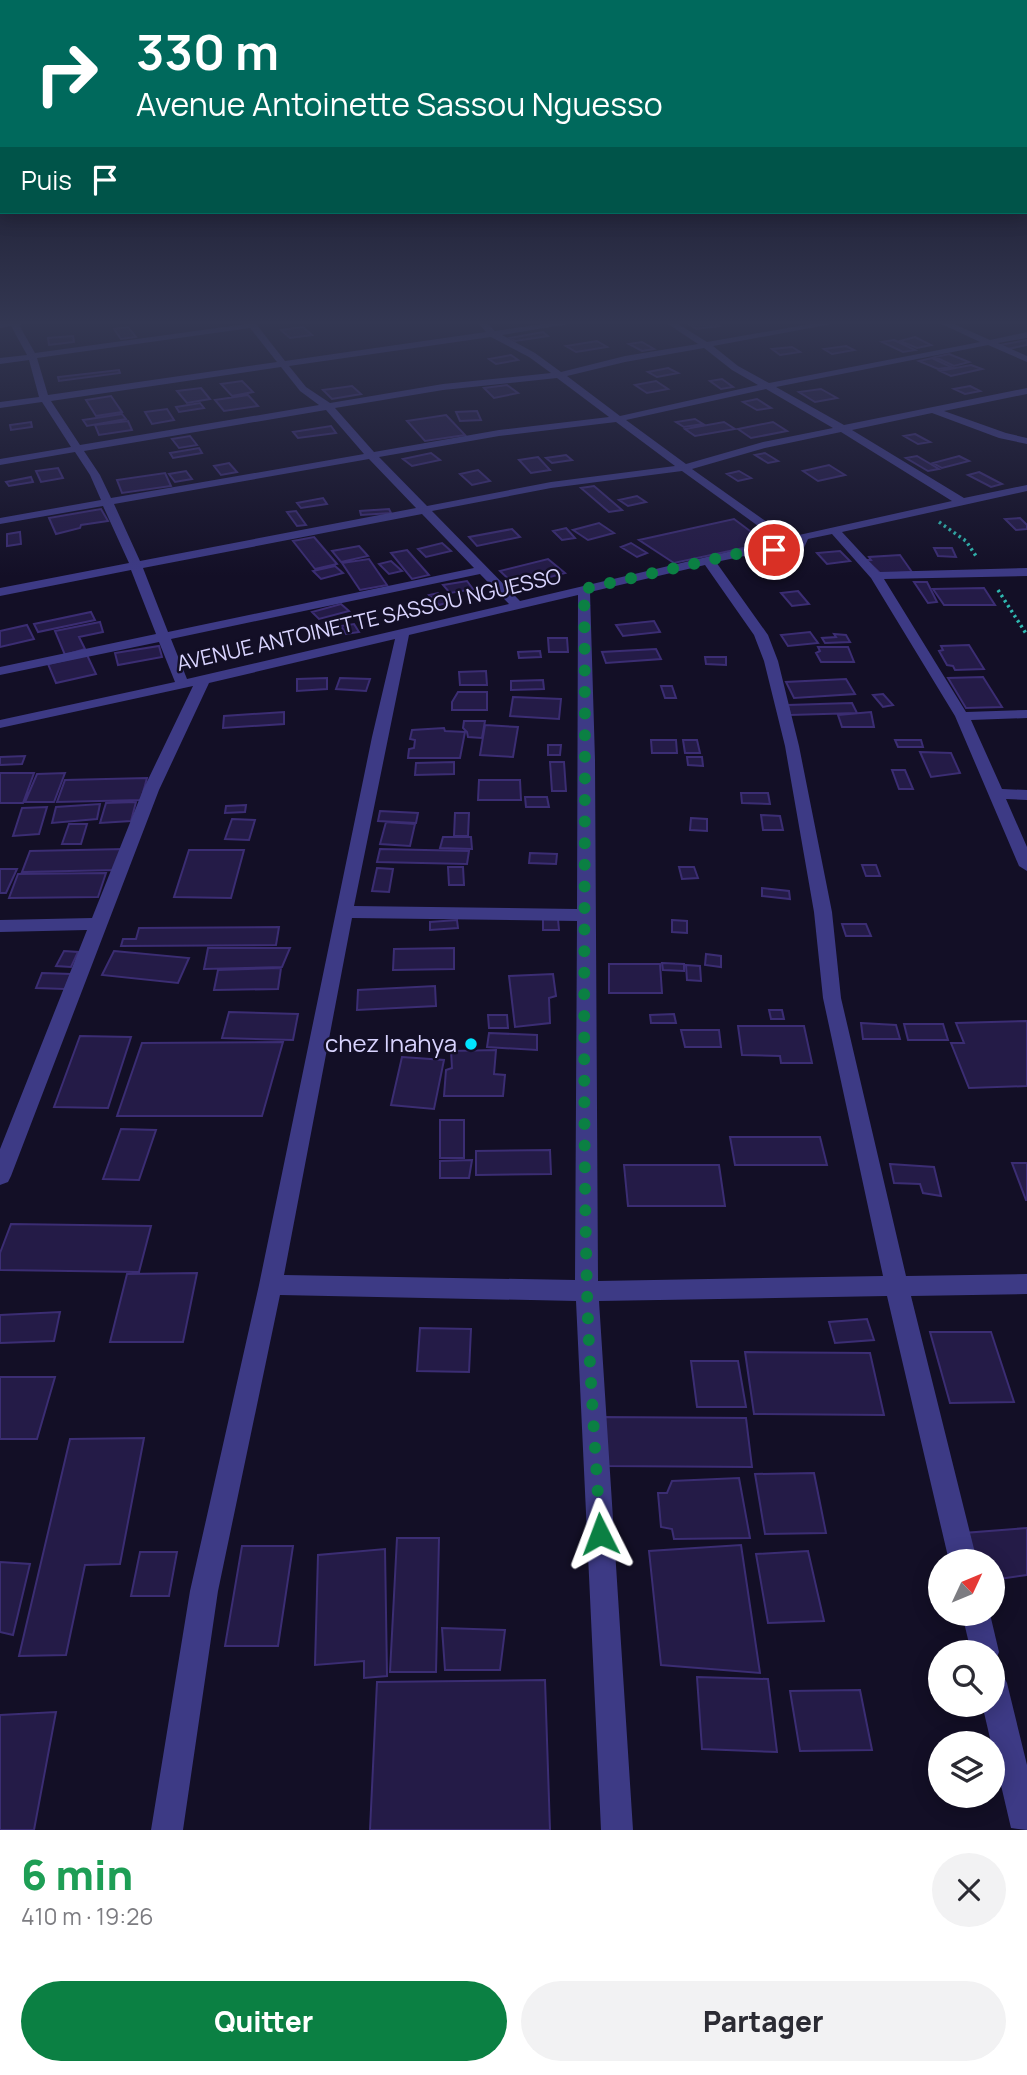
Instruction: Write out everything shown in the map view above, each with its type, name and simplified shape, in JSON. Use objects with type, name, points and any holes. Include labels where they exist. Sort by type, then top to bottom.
[{"type":"street","points":[[49,405],[95,475],[136,566],[183,683]]},
{"type":"street","points":[[326,405],[517,605]]},
{"type":"street","points":[[0,462],[344,405]]},
{"type":"street","points":[[601,405],[798,549],[803,537],[1027,488]]},
{"type":"street","points":[[0,521],[499,433],[619,419],[674,405]]},
{"type":"street","points":[[801,405],[962,502]]},
{"type":"street","points":[[0,592],[551,485],[684,468],[763,445],[955,405]]},
{"type":"street","points":[[932,410],[1003,436],[1027,441]]},
{"type":"street","points":[[834,530],[876,576],[962,716],[1027,866]]},
{"type":"street","name":"AVENUE ANTOINETTE SASSOU NGUESSO","points":[[0,724],[203,680],[749,551],[798,549]]},
{"type":"street","points":[[708,560],[761,635],[771,661],[792,746],[820,899],[832,998],[897,1288],[960,1549]]},
{"type":"street","points":[[0,671],[484,570]]},
{"type":"street","points":[[876,576],[1027,572]]},
{"type":"street","points":[[584,589],[587,760],[587,1291],[617,1830]]},
{"type":"street","points":[[167,1830],[204,1591],[271,1285],[379,737],[403,632]]},
{"type":"street","points":[[0,1176],[151,790],[203,680]]},
{"type":"street","points":[[962,716],[1027,714]]},
{"type":"street","points":[[996,794],[1027,796]]},
{"type":"street","points":[[344,912],[586,915]]},
{"type":"street","points":[[0,926],[99,924]]},
{"type":"street","points":[[271,1285],[587,1291],[1027,1284]]},
{"type":"street","points":[[1000,1717],[1027,1828]]},
{"type":"building","points":[[89,405],[117,405],[122,412],[96,416]]},
{"type":"building","points":[[202,405],[204,408],[179,412],[176,407]]},
{"type":"building","points":[[219,405],[258,406],[224,411]]},
{"type":"building","points":[[749,405],[767,405],[771,408],[757,410]]},
{"type":"building","points":[[167,409],[174,420],[152,424],[145,412]]},
{"type":"building","points":[[477,411],[481,420],[460,421],[456,412]]},
{"type":"building","points":[[122,414],[126,419],[87,426],[83,420]]},
{"type":"building","points":[[446,415],[465,435],[425,441],[407,421]]},
{"type":"building","points":[[695,419],[703,424],[684,427],[676,422]]},
{"type":"building","points":[[128,421],[132,430],[99,435],[95,425]]},
{"type":"building","points":[[31,422],[32,427],[11,430],[10,425]]},
{"type":"building","points":[[724,422],[735,429],[695,436],[685,429]]},
{"type":"building","points":[[773,422],[787,431],[751,438],[738,429]]},
{"type":"building","points":[[331,426],[336,433],[298,438],[293,432]]},
{"type":"building","points":[[915,434],[930,442],[918,444],[904,436]]},
{"type":"building","points":[[190,436],[197,445],[179,448],[172,439]]},
{"type":"building","points":[[199,448],[202,453],[173,458],[170,453]]},
{"type":"building","points":[[431,453],[440,460],[412,466],[403,459]]},
{"type":"building","points":[[765,453],[778,461],[768,463],[755,455]]},
{"type":"building","points":[[566,455],[572,460],[552,463],[546,458]]},
{"type":"building","points":[[917,456],[939,469],[928,471],[906,458]]},
{"type":"building","points":[[959,456],[969,461],[942,468],[933,463]]},
{"type":"building","points":[[538,457],[550,470],[531,473],[519,460]]},
{"type":"building","points":[[229,463],[237,472],[221,475],[214,466]]},
{"type":"building","points":[[829,465],[845,475],[818,481],[803,471]]},
{"type":"building","points":[[58,468],[63,478],[41,482],[36,471]]},
{"type":"building","points":[[478,470],[490,481],[472,485],[460,474]]},
{"type":"building","points":[[186,471],[192,479],[175,482],[169,474]]},
{"type":"building","points":[[739,471],[751,478],[738,481],[727,474]]},
{"type":"building","points":[[979,472],[1002,484],[991,487],[968,475]]},
{"type":"building","points":[[165,473],[171,486],[122,493],[117,480]]},
{"type":"building","points":[[31,477],[33,482],[9,486],[6,482]]},
{"type":"building","points":[[594,486],[622,510],[609,512],[581,488]]},
{"type":"building","points":[[637,496],[646,502],[628,506],[619,500]]},
{"type":"building","points":[[323,498],[327,504],[301,508],[297,503]]},
{"type":"building","points":[[101,509],[108,521],[81,525],[80,528],[56,534],[49,518]]},
{"type":"building","points":[[389,509],[391,513],[361,515],[360,511]]},
{"type":"building","points":[[296,511],[306,525],[297,526],[287,512]]},
{"type":"building","points":[[1020,518],[1027,525],[1027,529],[1016,530],[1005,519]]},
{"type":"building","points":[[734,519],[766,543],[674,563],[639,540]]},
{"type":"building","points":[[599,523],[614,533],[588,540],[573,530]]},
{"type":"building","points":[[566,528],[575,538],[562,540],[553,531]]},
{"type":"building","points":[[512,529],[520,537],[477,546],[469,537]]},
{"type":"building","points":[[20,532],[21,544],[7,546],[7,534]]},
{"type":"building","points":[[314,537],[337,564],[315,569],[293,541]]},
{"type":"building","points":[[442,543],[451,551],[426,557],[418,549]]},
{"type":"building","points":[[631,543],[647,553],[637,557],[621,547]]},
{"type":"building","points":[[359,546],[368,556],[341,562],[332,551]]},
{"type":"building","points":[[934,548],[952,548],[956,557],[938,556]]},
{"type":"building","points":[[407,550],[429,575],[412,579],[391,553]]},
{"type":"building","points":[[840,551],[850,561],[827,564],[817,553]]},
{"type":"building","points":[[900,555],[912,572],[881,574],[866,560],[871,560],[869,557]]},
{"type":"building","points":[[369,559],[387,585],[360,590],[342,563]]},
{"type":"building","points":[[548,559],[565,573],[516,586],[500,571]]},
{"type":"building","points":[[391,561],[402,571],[389,574],[379,564]]},
{"type":"building","points":[[335,566],[343,573],[321,579],[313,571]]},
{"type":"building","points":[[467,581],[473,589],[450,593],[443,585]]},
{"type":"building","points":[[914,582],[927,582],[937,602],[928,603]]},
{"type":"building","points":[[984,588],[995,605],[944,605],[933,589]]},
{"type":"building","points":[[798,591],[809,604],[792,606],[781,593]]},
{"type":"building","points":[[438,593],[449,602],[439,605],[429,595]]},
{"type":"building","points":[[341,604],[349,611],[319,619],[312,612]]},
{"type":"building","points":[[91,612],[95,620],[38,632],[34,624]]},
{"type":"building","points":[[654,621],[660,632],[623,636],[616,625]]},
{"type":"building","points":[[100,622],[103,632],[79,637],[85,649],[65,655],[55,631]]},
{"type":"building","points":[[354,624],[359,632],[346,634],[341,626]]},
{"type":"building","points":[[27,625],[34,639],[0,647],[0,631]]},
{"type":"building","points":[[810,632],[818,643],[788,646],[781,635]]},
{"type":"building","points":[[834,634],[846,635],[850,642],[825,643],[822,638],[836,637]]},
{"type":"building","points":[[548,638],[567,638],[568,652],[549,652]]},
{"type":"building","points":[[969,645],[984,669],[955,670],[953,666],[947,665],[939,651],[943,650],[941,646]]},
{"type":"building","points":[[159,646],[162,657],[118,665],[115,653]]},
{"type":"building","points":[[818,647],[848,647],[854,662],[821,662],[816,653],[820,651]]},
{"type":"building","points":[[656,649],[661,659],[606,663],[602,652]]},
{"type":"building","points":[[540,651],[541,657],[519,658],[518,652]]},
{"type":"building","points":[[87,655],[96,674],[56,683],[48,664]]},
{"type":"building","points":[[705,657],[726,657],[726,665],[706,664]]},
{"type":"building","points":[[486,671],[487,685],[460,685],[459,672]]},
{"type":"building","points":[[983,677],[1002,707],[966,708],[948,678]]},
{"type":"building","points":[[327,678],[327,689],[297,691],[297,679]]},
{"type":"building","points":[[340,678],[370,679],[366,691],[336,689]]},
{"type":"building","points":[[846,679],[855,694],[794,698],[786,682]]},
{"type":"building","points":[[543,680],[544,689],[511,690],[511,681]]},
{"type":"building","points":[[661,686],[672,686],[676,698],[665,698]]},
{"type":"building","points":[[458,692],[487,692],[487,710],[452,710],[452,702]]},
{"type":"building","points":[[883,694],[893,705],[883,707],[873,695]]},
{"type":"building","points":[[513,697],[561,699],[559,719],[510,716]]},
{"type":"building","points":[[852,703],[857,713],[790,715],[788,705]]},
{"type":"building","points":[[284,712],[284,724],[223,728],[224,716]]},
{"type":"building","points":[[871,712],[874,727],[842,727],[838,715]]},
{"type":"building","points":[[464,721],[485,721],[482,738],[468,737],[463,728]]},
{"type":"building","points":[[485,725],[518,727],[513,757],[480,755]]},
{"type":"building","points":[[444,728],[445,731],[465,732],[460,758],[408,758],[409,749],[414,748],[415,740],[410,739],[412,730]]},
{"type":"building","points":[[651,740],[676,740],[677,753],[652,753]]},
{"type":"building","points":[[683,740],[697,740],[700,753],[685,753]]},
{"type":"building","points":[[895,740],[921,740],[923,747],[898,747]]},
{"type":"building","points":[[548,745],[561,745],[560,755],[548,755]]},
{"type":"building","points":[[920,752],[951,753],[960,773],[931,777]]},
{"type":"building","points":[[25,756],[22,764],[0,765],[0,757]]},
{"type":"building","points":[[687,757],[702,757],[703,766],[688,765]]},
{"type":"building","points":[[454,762],[454,774],[415,775],[416,763]]},
{"type":"building","points":[[550,762],[564,762],[566,791],[552,791]]},
{"type":"building","points":[[892,770],[905,770],[913,789],[899,789]]},
{"type":"building","points":[[0,773],[34,773],[23,803],[0,803]]},
{"type":"building","points":[[65,773],[54,802],[25,802],[37,774]]},
{"type":"building","points":[[147,778],[141,800],[57,802],[65,780]]},
{"type":"building","points":[[479,780],[520,780],[521,800],[478,800]]},
{"type":"building","points":[[741,793],[768,793],[770,804],[742,803]]},
{"type":"building","points":[[525,797],[547,797],[549,807],[526,807]]},
{"type":"building","points":[[136,802],[131,821],[100,823],[106,803]]},
{"type":"building","points":[[100,804],[97,819],[52,823],[56,807]]},
{"type":"building","points":[[246,805],[245,812],[225,813],[226,806]]},
{"type":"building","points":[[47,807],[39,834],[13,836],[22,808]]},
{"type":"building","points":[[380,811],[418,813],[416,823],[378,821]]},
{"type":"building","points":[[455,813],[469,813],[468,836],[454,836]]},
{"type":"building","points":[[761,815],[780,816],[783,830],[763,830]]},
{"type":"building","points":[[691,818],[707,819],[707,831],[690,830]]},
{"type":"building","points":[[232,819],[255,820],[249,840],[225,839]]},
{"type":"building","points":[[386,822],[415,824],[410,846],[380,844]]},
{"type":"building","points":[[69,824],[87,824],[81,844],[62,844]]},
{"type":"building","points":[[443,837],[471,837],[472,849],[440,848]]},
{"type":"building","points":[[124,849],[118,870],[22,872],[30,851]]},
{"type":"building","points":[[380,849],[469,851],[467,864],[377,862]]},
{"type":"building","points":[[189,850],[244,850],[231,898],[174,897]]},
{"type":"building","points":[[530,853],[557,854],[556,864],[529,863]]},
{"type":"building","points":[[862,865],[876,865],[880,876],[866,876]]},
{"type":"building","points":[[448,867],[463,867],[464,885],[449,885]]},
{"type":"building","points":[[679,867],[694,867],[698,878],[682,879]]},
{"type":"building","points":[[377,868],[393,869],[389,892],[372,891]]},
{"type":"building","points":[[0,869],[17,869],[6,893],[0,893]]},
{"type":"building","points":[[106,873],[98,897],[9,898],[18,874]]},
{"type":"building","points":[[762,888],[789,891],[790,899],[762,896]]},
{"type":"building","points":[[543,919],[558,919],[559,930],[543,930]]},
{"type":"building","points":[[457,920],[458,928],[430,930],[430,922]]},
{"type":"building","points":[[672,920],[687,921],[687,933],[672,932]]},
{"type":"building","points":[[842,924],[866,924],[871,936],[846,936]]},
{"type":"building","points":[[279,927],[276,945],[121,946],[123,939],[136,939],[139,928]]},
{"type":"building","points":[[208,948],[290,948],[282,967],[204,969]]},
{"type":"building","points":[[454,948],[454,969],[393,970],[394,949]]},
{"type":"building","points":[[64,951],[78,952],[71,967],[56,966]]},
{"type":"building","points":[[114,951],[189,958],[178,983],[102,975]]},
{"type":"building","points":[[706,954],[721,956],[721,967],[705,965]]},
{"type":"building","points":[[662,963],[684,964],[684,971],[663,970]]},
{"type":"building","points":[[609,964],[660,964],[662,993],[609,993]]},
{"type":"building","points":[[686,965],[700,966],[701,981],[687,980]]},
{"type":"building","points":[[281,968],[278,989],[214,990],[218,970]]},
{"type":"building","points":[[42,973],[71,974],[65,989],[36,988]]},
{"type":"building","points":[[553,974],[556,996],[549,998],[550,1023],[515,1027],[509,976]]},
{"type":"building","points":[[435,986],[436,1006],[357,1010],[358,990]]},
{"type":"building","points":[[769,1010],[782,1010],[784,1019],[771,1019]]},
{"type":"building","points":[[229,1012],[298,1014],[293,1040],[222,1038]]},
{"type":"building","points":[[674,1014],[676,1023],[651,1023],[650,1015]]},
{"type":"building","points":[[488,1015],[507,1015],[508,1028],[489,1028]]},
{"type":"building","points":[[1027,1021],[1027,1086],[969,1088],[951,1043],[964,1043],[956,1023]]},
{"type":"building","points":[[861,1023],[896,1025],[900,1039],[863,1039]]},
{"type":"building","points":[[904,1024],[943,1024],[948,1040],[908,1040]]},
{"type":"building","points":[[738,1026],[804,1026],[812,1063],[781,1063],[780,1056],[742,1055]]},
{"type":"building","points":[[681,1030],[719,1030],[721,1047],[685,1047]]},
{"type":"building","points":[[489,1033],[537,1035],[537,1050],[487,1047]]},
{"type":"building","points":[[80,1036],[131,1037],[108,1108],[54,1107]]},
{"type":"building","points":[[283,1042],[262,1116],[117,1116],[142,1043]]},
{"type":"building","points":[[496,1050],[494,1074],[505,1075],[503,1096],[444,1096],[446,1070],[452,1068],[451,1051]]},
{"type":"building","points":[[402,1057],[444,1060],[434,1109],[391,1105]]},
{"type":"building","points":[[440,1120],[464,1120],[464,1158],[440,1158]]},
{"type":"building","points":[[121,1129],[156,1130],[139,1180],[103,1179]]},
{"type":"building","points":[[730,1137],[820,1137],[827,1165],[735,1165]]},
{"type":"building","points":[[550,1150],[551,1174],[476,1175],[476,1151]]},
{"type":"building","points":[[472,1160],[469,1178],[440,1178],[440,1161]]},
{"type":"building","points":[[1012,1163],[1027,1163],[1027,1200],[1026,1200]]},
{"type":"building","points":[[890,1164],[934,1167],[941,1196],[923,1193],[920,1184],[894,1183]]},
{"type":"building","points":[[624,1165],[719,1165],[725,1206],[628,1206]]},
{"type":"building","points":[[11,1224],[151,1226],[139,1272],[0,1270],[0,1253]]},
{"type":"building","points":[[197,1273],[183,1342],[110,1342],[127,1274]]},
{"type":"building","points":[[60,1312],[54,1341],[0,1343],[0,1315]]},
{"type":"building","points":[[867,1319],[874,1340],[835,1343],[829,1322]]},
{"type":"building","points":[[420,1328],[471,1329],[469,1372],[417,1371]]},
{"type":"building","points":[[930,1332],[991,1332],[1014,1402],[950,1403]]},
{"type":"building","points":[[745,1352],[870,1353],[884,1415],[754,1414]]},
{"type":"building","points":[[691,1361],[738,1361],[746,1407],[697,1407]]},
{"type":"building","points":[[0,1377],[55,1377],[37,1439],[0,1439]]},
{"type":"building","points":[[603,1417],[746,1418],[752,1467],[605,1466]]},
{"type":"building","points":[[144,1438],[120,1564],[85,1565],[66,1655],[19,1656],[70,1439]]},
{"type":"building","points":[[814,1473],[826,1533],[765,1534],[755,1474]]},
{"type":"building","points":[[739,1478],[750,1538],[674,1539],[672,1529],[661,1527],[658,1493],[667,1493],[672,1481]]},
{"type":"building","points":[[1027,1528],[1027,1575],[1005,1578],[1005,1549],[970,1549],[964,1533]]},
{"type":"building","points":[[397,1538],[439,1538],[436,1672],[390,1672]]},
{"type":"building","points":[[741,1545],[760,1673],[661,1665],[649,1551]]},
{"type":"building","points":[[242,1546],[293,1546],[278,1646],[225,1646]]},
{"type":"building","points":[[385,1549],[387,1676],[364,1678],[364,1661],[315,1665],[318,1555]]},
{"type":"building","points":[[808,1551],[824,1621],[768,1623],[756,1554]]},
{"type":"building","points":[[140,1552],[177,1552],[169,1596],[131,1596]]},
{"type":"building","points":[[0,1562],[30,1564],[13,1635],[0,1632]]},
{"type":"building","points":[[442,1628],[505,1630],[500,1670],[445,1670]]},
{"type":"building","points":[[697,1677],[768,1679],[777,1752],[702,1749]]},
{"type":"building","points":[[545,1680],[550,1830],[370,1830],[377,1682]]},
{"type":"building","points":[[860,1690],[872,1750],[800,1751],[790,1691]]},
{"type":"building","points":[[56,1712],[34,1830],[0,1830],[0,1715]]},
{"type":"place","name":"chez Inahya","points":[[471,1044]]},
{"type":"route","points":[[600,1534],[587,1291],[584,1020],[587,760],[584,589],[749,551],[774,550]]}]
